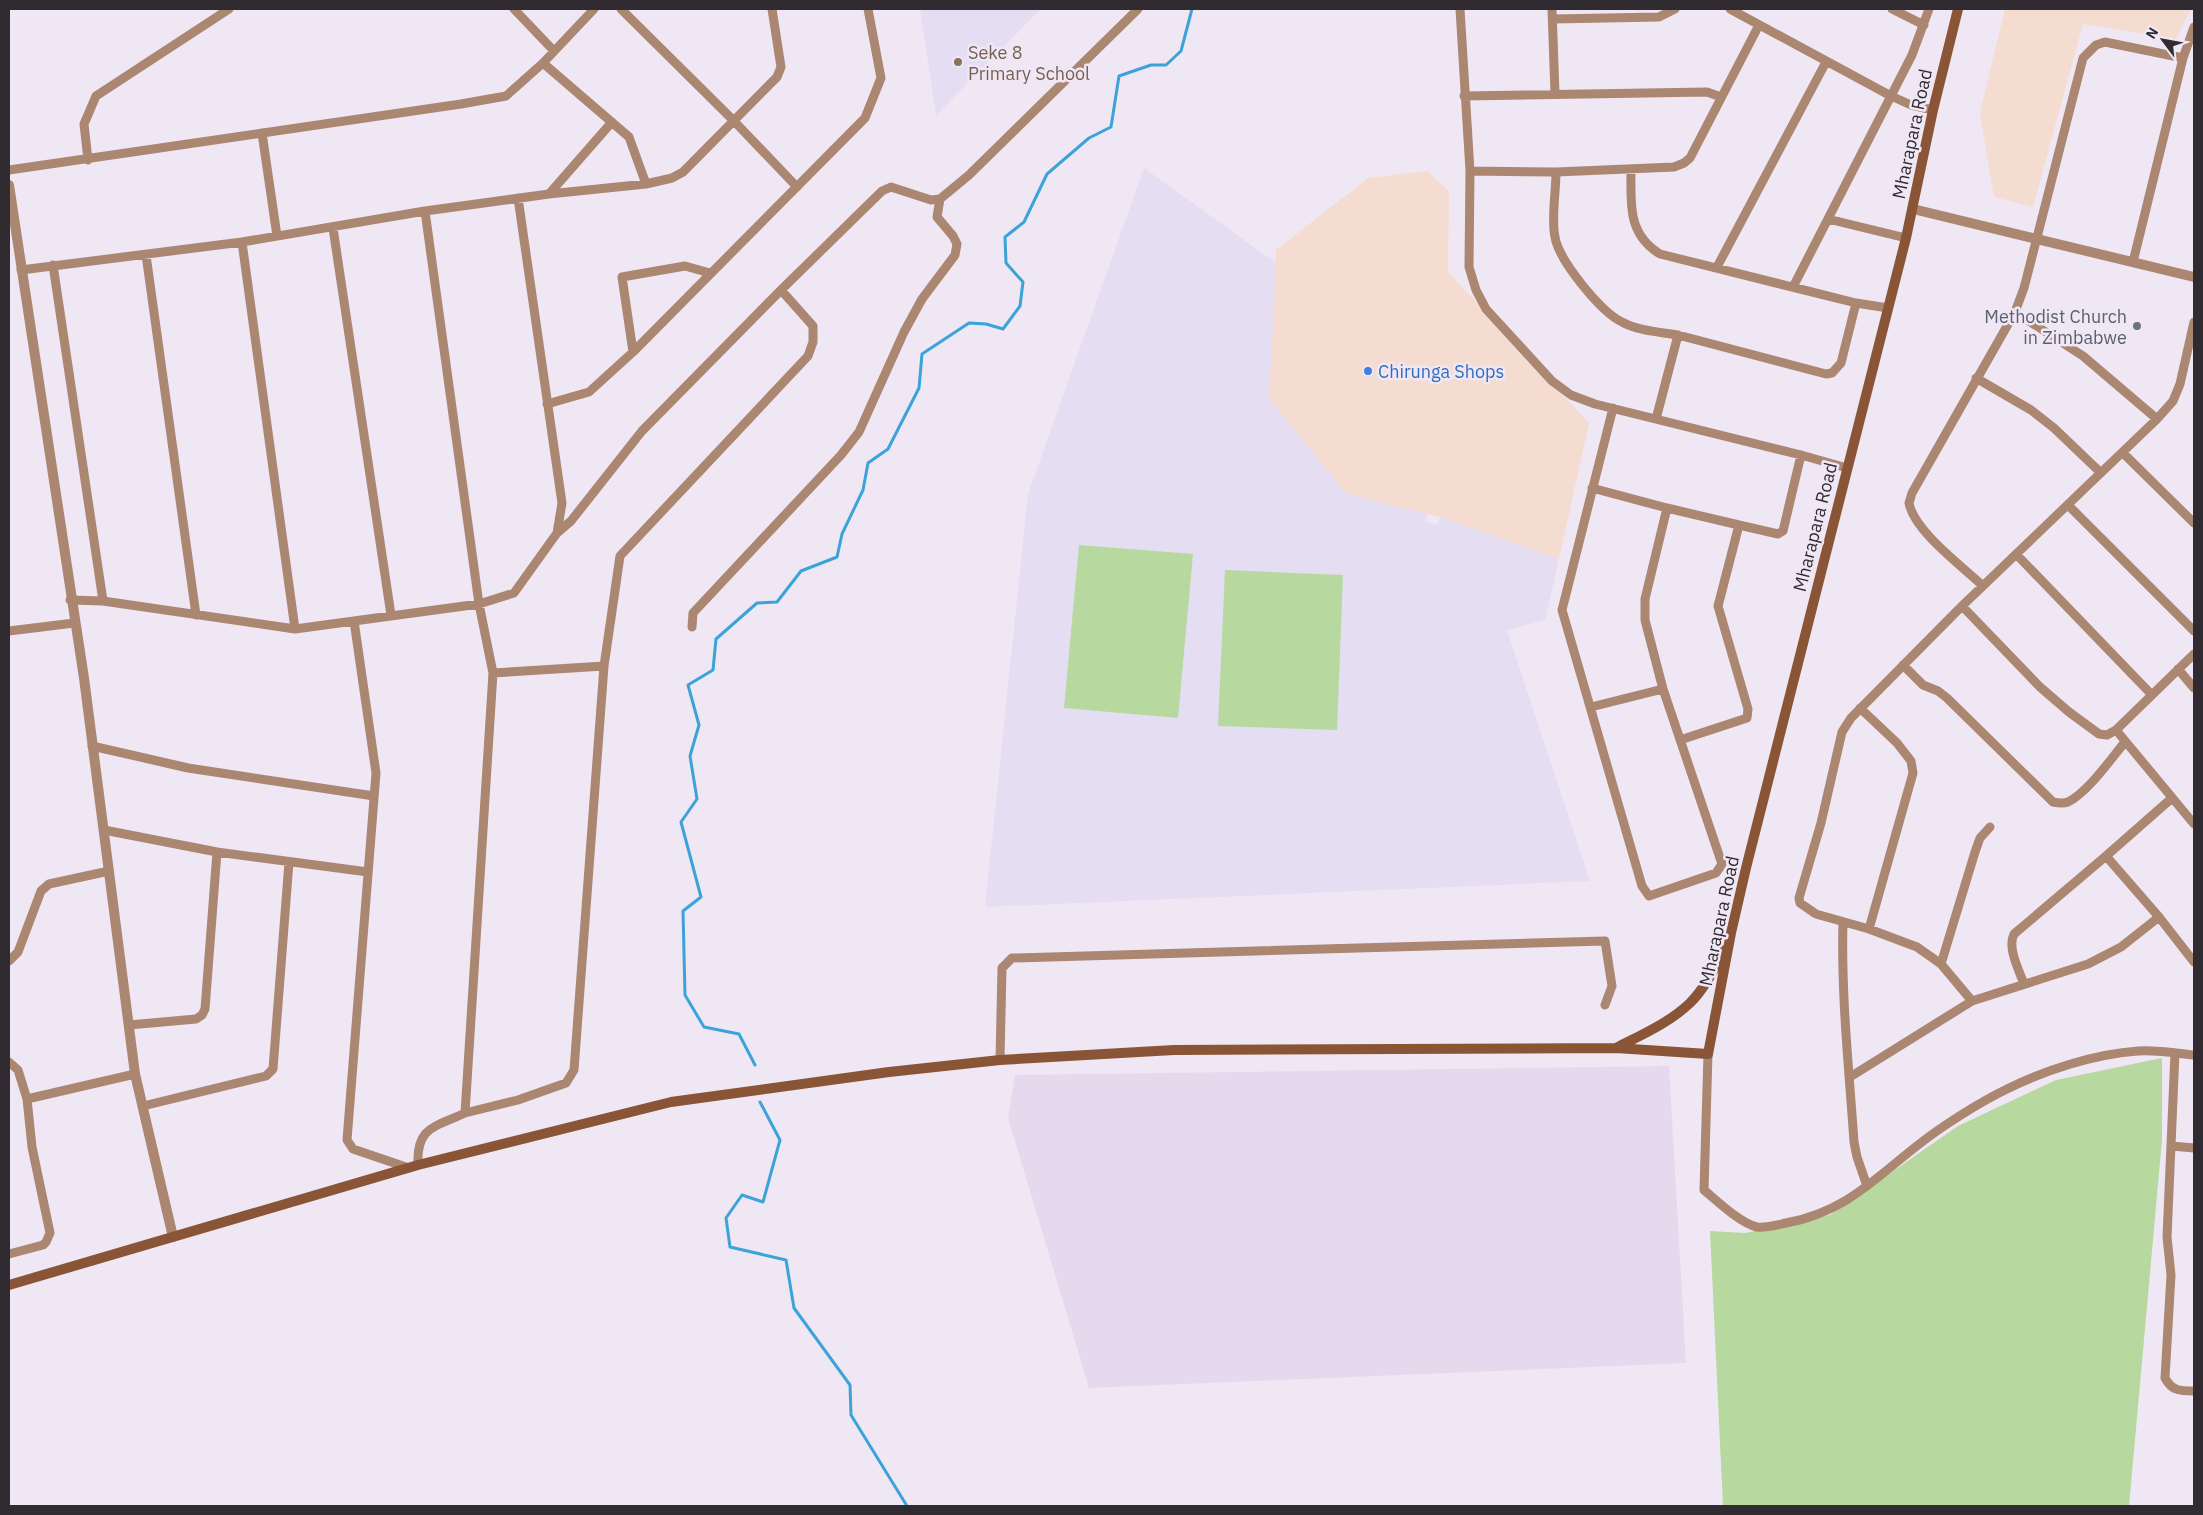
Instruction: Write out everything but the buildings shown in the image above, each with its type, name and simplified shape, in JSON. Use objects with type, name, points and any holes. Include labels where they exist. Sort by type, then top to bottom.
[{"type":"main road","name":"Mharapara Road","points":[[1708,1054],[1731,933],[1846,468],[1906,238],[1933,110],[1958,9]]},
{"type":"main road","points":[[1616,1048],[1667,1020],[1690,1003],[1714,970],[1731,933]]},
{"type":"main road","points":[[9,1285],[413,1166],[671,1102],[889,1072],[1000,1060],[1174,1050],[1616,1048],[1708,1054]]},
{"type":"street","points":[[88,160],[84,124],[96,96],[230,9]]},
{"type":"street","points":[[514,9],[554,51]]},
{"type":"street","points":[[9,170],[88,160],[506,96],[543,63],[594,9]]},
{"type":"street","points":[[620,9],[733,120],[797,187]]},
{"type":"street","points":[[22,270],[242,242],[425,211],[549,194],[646,184],[672,178],[683,172],[777,77],[781,67],[772,9]]},
{"type":"street","points":[[547,404],[589,392],[633,352],[710,272],[865,118],[881,78],[868,9]]},
{"type":"street","points":[[70,600],[103,602],[295,629],[479,604],[514,593],[557,533],[571,521],[642,431],[882,191],[891,187],[930,200],[940,199],[969,174],[1138,9]]},
{"type":"street","points":[[1460,9],[1470,171],[1469,268],[1476,290],[1486,309],[1552,381],[1571,395],[1613,408],[1846,468]]},
{"type":"street","points":[[1552,9],[1555,94]]},
{"type":"street","points":[[1553,19],[1625,14],[1659,17],[1675,9]]},
{"type":"street","points":[[1730,9],[1891,96],[1911,105],[1933,110]]},
{"type":"street","points":[[1892,9],[1924,25]]},
{"type":"street","points":[[1793,287],[1912,55],[1929,9]]},
{"type":"street","points":[[1470,171],[1556,172],[1631,170],[1674,167],[1684,164],[1690,158],[1759,25]]},
{"type":"street","points":[[2133,262],[2183,58],[2194,27]]},
{"type":"street","points":[[1983,586],[1926,534],[1910,512],[1909,504],[1912,493],[2015,312],[2024,288],[2083,58],[2089,50],[2105,42],[2183,58]]},
{"type":"street","points":[[1717,267],[1826,62]]},
{"type":"street","points":[[543,63],[629,137],[646,184]]},
{"type":"street","points":[[1464,96],[1707,92],[1721,97]]},
{"type":"street","points":[[549,194],[612,122]]},
{"type":"street","points":[[262,133],[277,236]]},
{"type":"street","points":[[1631,170],[1631,215],[1634,224],[1646,242],[1660,254],[1856,302],[1888,308]]},
{"type":"street","points":[[1556,172],[1554,236],[1563,259],[1609,314],[1623,323],[1638,328],[1678,335],[1826,374],[1832,373],[1841,364],[1856,302]]},
{"type":"street","points":[[9,185],[70,600],[84,678],[136,1074],[173,1237]]},
{"type":"street","points":[[518,198],[562,503],[557,533]]},
{"type":"street","points":[[692,627],[693,613],[841,454],[859,432],[904,332],[922,299],[954,255],[956,244],[953,236],[937,216],[940,199]]},
{"type":"street","points":[[1913,209],[2194,277]]},
{"type":"street","points":[[425,211],[479,604],[494,673],[465,1113]]},
{"type":"street","points":[[1828,219],[1906,238]]},
{"type":"street","points":[[332,228],[391,615]]},
{"type":"street","points":[[242,242],[295,629]]},
{"type":"street","points":[[146,255],[196,615]]},
{"type":"street","points":[[53,265],[103,602]]},
{"type":"street","points":[[633,352],[622,276],[685,266],[710,272]]},
{"type":"street","points":[[354,621],[376,773],[347,1140],[349,1146],[353,1149],[413,1166],[417,1147],[426,1132],[465,1113],[518,1100],[566,1083],[574,1070],[604,666],[620,556],[808,356],[813,342],[813,326],[781,290]]},
{"type":"street","points":[[2015,312],[2083,356],[2157,420]]},
{"type":"street","points":[[1972,1001],[1941,964],[1917,947],[1869,929],[1809,911],[1800,904],[1842,732],[1860,708],[1962,606],[2157,420],[2173,401],[2180,384],[2194,322]]},
{"type":"street","points":[[1656,419],[1678,335]]},
{"type":"street","points":[[1976,378],[2031,410],[2054,428],[2101,473]]},
{"type":"street","points":[[1613,408],[1562,610],[1642,886],[1649,896],[1716,873],[1722,864],[1663,689],[1645,620],[1644,608],[1667,508]]},
{"type":"street","points":[[2123,452],[2194,523]]},
{"type":"street","points":[[1592,488],[1778,534],[1783,530],[1801,455]]},
{"type":"street","points":[[2068,505],[2194,631]]},
{"type":"street","points":[[1680,740],[1747,718],[1748,709],[1718,606],[1739,525]]},
{"type":"street","points":[[2016,554],[2152,695]]},
{"type":"street","points":[[1962,606],[2040,687],[2099,734],[2107,735],[2116,730],[2194,654]]},
{"type":"street","points":[[9,631],[74,622]]},
{"type":"street","points":[[1903,665],[1923,685],[1938,690],[1947,698],[2052,802],[2062,804],[2069,802],[2083,790],[2125,742]]},
{"type":"street","points":[[494,673],[604,666]]},
{"type":"street","points":[[2178,669],[2194,688]]},
{"type":"street","points":[[1591,707],[1663,689]]},
{"type":"street","points":[[1860,708],[1897,743],[1911,761],[1913,773],[1869,929]]},
{"type":"street","points":[[2116,730],[2194,824]]},
{"type":"street","points":[[92,746],[188,768],[374,796]]},
{"type":"street","points":[[2024,984],[2014,957],[2012,938],[2014,934],[2172,798]]},
{"type":"street","points":[[1941,964],[1972,859],[1980,838],[1990,828]]},
{"type":"street","points":[[104,830],[217,852],[368,872]]},
{"type":"street","points":[[129,1025],[196,1019],[202,1015],[205,1009],[217,852]]},
{"type":"street","points":[[2106,856],[2159,917],[2194,962]]},
{"type":"street","points":[[143,1106],[266,1076],[273,1069],[289,862]]},
{"type":"street","points":[[9,961],[18,952],[41,891],[49,884],[109,871]]},
{"type":"street","points":[[1850,1077],[1972,1001],[2088,964],[2107,956],[2136,937],[2159,917]]},
{"type":"street","points":[[1843,922],[1842,978],[1844,1029],[1850,1077],[1854,1142],[1867,1186]]},
{"type":"street","points":[[1000,1060],[1002,968],[1012,958],[1605,941],[1612,986],[1606,1005]]},
{"type":"street","points":[[1708,1054],[1704,1190],[1750,1224],[1764,1227],[1800,1220],[1833,1209],[1867,1186],[1952,1120],[2007,1089],[2045,1072],[2110,1055],[2138,1051],[2194,1054]]},
{"type":"street","points":[[2175,1053],[2167,1238],[2171,1275],[2164,1378],[2169,1386],[2177,1390],[2194,1392]]},
{"type":"street","points":[[9,1062],[18,1070],[26,1099],[32,1147],[50,1233],[46,1242],[42,1245],[9,1254]]},
{"type":"street","points":[[26,1099],[136,1074]]},
{"type":"street","points":[[2172,1146],[2194,1148]]},
{"type":"shaded area","name":"Seke 8 Primary School","points":[[920,9],[1041,9],[936,115]]},
{"type":"shaded area","points":[[2005,9],[2191,9],[2176,39],[2083,24],[2033,207],[1994,197],[1980,113]]},
{"type":"shaded area","points":[[1144,168],[1276,263],[1269,399],[1347,494],[1427,514],[1426,522],[1437,525],[1440,517],[1559,559],[1545,620],[1507,630],[1590,881],[985,907],[1028,494]]},
{"type":"shaded area","points":[[1427,171],[1449,191],[1448,272],[1589,423],[1559,559],[1440,517],[1347,494],[1269,399],[1276,250],[1368,178]]},
{"type":"shaded area","points":[[1669,1066],[1686,1363],[1089,1388],[1008,1118],[1015,1075]]},
{"type":"green space","points":[[1079,545],[1193,554],[1178,718],[1064,708]]},
{"type":"green space","points":[[1225,570],[1343,575],[1337,730],[1218,726]]},
{"type":"green space","points":[[2162,1058],[2162,1140],[2129,1506],[1723,1506],[1710,1231],[1745,1233],[1830,1215],[1958,1126],[2056,1080]]},
{"type":"waterway","points":[[755,1065],[739,1034],[704,1027],[685,995],[683,911],[701,897],[681,822],[697,799],[690,756],[699,725],[688,685],[713,670],[716,639],[757,603],[777,602],[801,571],[837,557],[842,534],[863,490],[868,463],[888,449],[919,388],[922,354],[969,323],[986,324],[1003,329],[1020,306],[1023,282],[1006,263],[1005,237],[1024,222],[1047,174],[1089,138],[1111,127],[1119,76],[1151,65],[1166,65],[1181,51],[1192,9]]},
{"type":"waterway","points":[[760,1102],[780,1140],[763,1202],[742,1195],[726,1218],[730,1247],[786,1260],[794,1308],[850,1385],[851,1415],[907,1506]]},
{"type":"place","name":"Seke 8 Primary School","points":[[958,62]]},
{"type":"place","name":"Methodist Church in Zimbabwe","points":[[2137,326]]},
{"type":"place","name":"Chirunga Shops","points":[[1368,371]]}]
